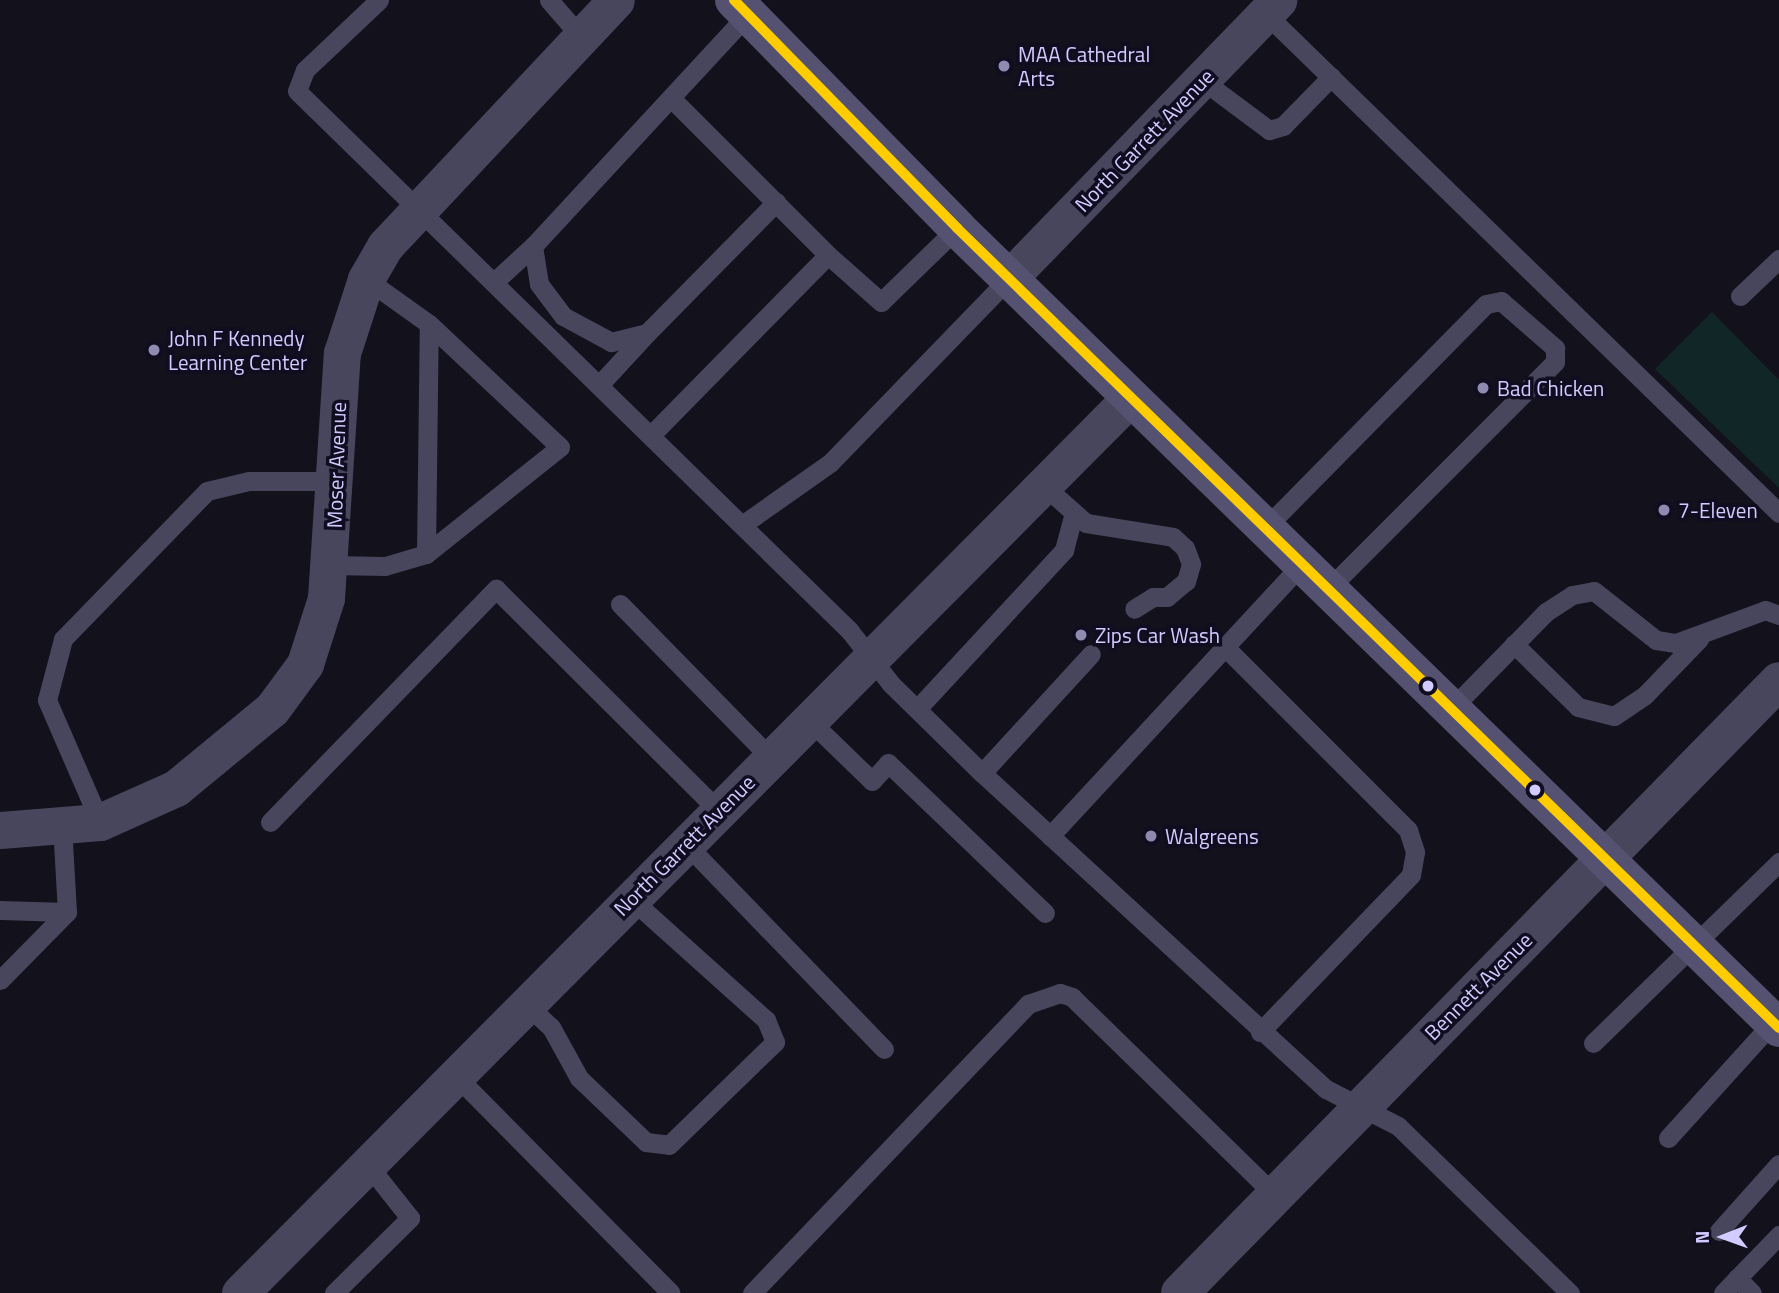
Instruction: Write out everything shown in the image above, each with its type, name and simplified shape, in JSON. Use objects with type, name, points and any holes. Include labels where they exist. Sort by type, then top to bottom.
[{"type":"main road","points":[[741,7],[957,228],[1264,529],[1608,855],[1776,1025]]},
{"type":"street","name":"Moser Avenue","points":[[0,830],[100,822],[176,788],[272,709],[305,664],[330,565],[342,353],[366,279],[385,246],[616,0]]},
{"type":"street","name":"North Garrett Avenue","points":[[1009,278],[1272,7]]},
{"type":"street","name":"North Garrett Avenue","points":[[240,1293],[770,757],[1130,398]]},
{"type":"street","name":"Bennett Avenue","points":[[1180,1293],[1358,1106],[1779,681]]},
{"type":"lane","points":[[379,0],[305,70],[297,91],[495,281],[849,630],[869,659],[982,773],[1260,1032],[1326,1089],[1398,1126],[1570,1293]]},
{"type":"lane","points":[[549,0],[581,37]]},
{"type":"lane","points":[[495,281],[533,246],[672,99],[741,7]]},
{"type":"lane","points":[[1272,7],[1331,77],[1779,513]]},
{"type":"lane","points":[[1202,80],[1269,130],[1283,126],[1331,77]]},
{"type":"lane","points":[[672,99],[828,255],[881,302],[957,228]]},
{"type":"lane","points":[[600,384],[647,332],[776,202]]},
{"type":"lane","points":[[533,246],[539,284],[563,316],[611,342],[647,332]]},
{"type":"lane","points":[[651,435],[828,255]]},
{"type":"lane","points":[[1740,296],[1779,259]]},
{"type":"lane","points":[[742,526],[830,463],[1009,278]]},
{"type":"lane","points":[[330,565],[384,566],[426,554],[560,447],[429,324],[366,279]]},
{"type":"lane","points":[[1051,836],[1225,647],[1315,577],[1555,362],[1555,348],[1502,301],[1486,304],[1264,529]]},
{"type":"lane","points":[[426,554],[429,324]]},
{"type":"lane","points":[[100,822],[47,700],[63,639],[206,491],[249,481],[334,481]]},
{"type":"lane","points":[[1043,485],[1073,517],[1173,537],[1185,548],[1191,564],[1186,581],[1167,597],[1134,609]]},
{"type":"lane","points":[[917,709],[1064,550],[1073,517]]},
{"type":"lane","points":[[270,822],[496,589],[719,811]]},
{"type":"lane","points":[[1453,707],[1555,606],[1594,591],[1656,640],[1699,639]]},
{"type":"lane","points":[[620,604],[770,757]]},
{"type":"lane","points":[[1514,644],[1578,707],[1614,716],[1645,695],[1699,639],[1743,616],[1765,610],[1779,615]]},
{"type":"lane","points":[[1225,647],[1408,830],[1415,852],[1411,875],[1260,1032]]},
{"type":"lane","points":[[982,773],[1091,654]]},
{"type":"lane","points":[[808,719],[872,781],[888,763],[1045,913]]},
{"type":"lane","points":[[0,980],[67,912],[62,825]]},
{"type":"lane","points":[[686,844],[884,1049]]},
{"type":"lane","points":[[1593,1044],[1778,864]]},
{"type":"lane","points":[[526,1004],[551,1027],[579,1078],[646,1142],[669,1145],[775,1042],[766,1020],[738,991],[631,899]]},
{"type":"lane","points":[[0,909],[67,912]]},
{"type":"lane","points":[[752,1293],[1028,1004],[1060,993],[1072,997],[1275,1195]]},
{"type":"lane","points":[[1668,1138],[1776,1025]]},
{"type":"lane","points":[[456,1076],[671,1293]]},
{"type":"lane","points":[[334,1293],[410,1218],[368,1164]]},
{"type":"lane","points":[[1718,1231],[1779,1164]]},
{"type":"lane","points":[[1723,1293],[1779,1236]]},
{"type":"lane","points":[[1737,1278],[1752,1293]]},
{"type":"green space","points":[[1712,312],[1779,380],[1779,488],[1655,369]]},
{"type":"transit line","points":[[734,0],[957,228],[1779,1028]]},
{"type":"place","name":"MAA Cathedral Arts","points":[[1004,66]]},
{"type":"place","name":"John F Kennedy Learning Center","points":[[154,350]]},
{"type":"place","name":"Bad Chicken","points":[[1483,388]]},
{"type":"place","name":"7-Eleven","points":[[1664,510]]},
{"type":"place","name":"Zips Car Wash","points":[[1081,635]]},
{"type":"place","name":"Walgreens","points":[[1151,836]]}]
